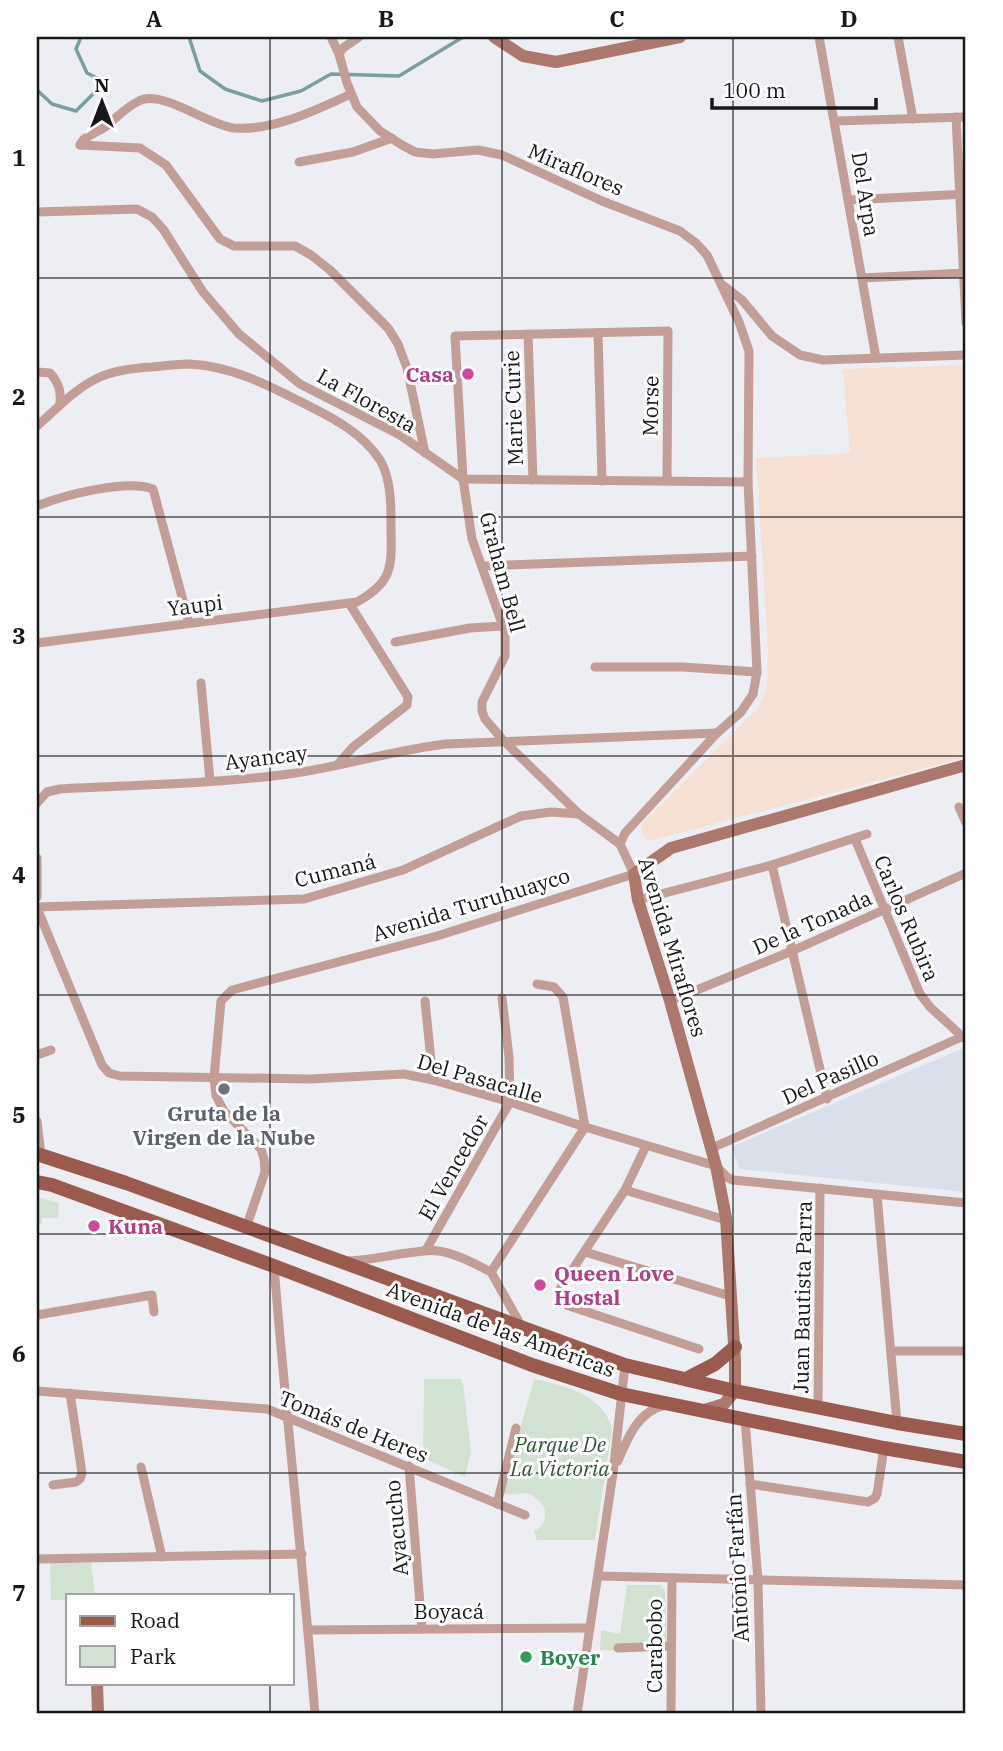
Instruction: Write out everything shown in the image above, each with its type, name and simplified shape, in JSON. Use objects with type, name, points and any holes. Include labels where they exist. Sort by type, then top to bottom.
[{"type":"main road","name":"Avenida de las Américas","points":[[39,1155],[625,1366],[735,1391],[966,1434]]},
{"type":"main road","name":"Avenida de las Américas","points":[[37,1182],[52,1185],[274,1266],[532,1365],[621,1394],[884,1448],[966,1462]]},
{"type":"main road","points":[[686,1379],[715,1364],[735,1347]]},
{"type":"street","points":[[331,37],[340,59]]},
{"type":"street","points":[[340,59],[343,48],[359,37]]},
{"type":"street","points":[[494,37],[523,57],[556,62],[680,37]]},
{"type":"street","name":"Del Arpa","points":[[819,37],[876,358]]},
{"type":"street","points":[[898,37],[913,119]]},
{"type":"street","name":"Miraflores","points":[[340,59],[346,83],[364,117],[415,152],[440,154],[478,150],[502,155],[602,201],[680,231],[707,255],[739,322],[749,351]]},
{"type":"street","points":[[351,94],[313,112],[268,125],[235,128],[213,124],[163,101],[146,98],[83,139],[80,145],[140,148],[153,154],[181,184],[220,239],[234,246],[295,246],[330,270],[380,320],[398,344],[407,368],[425,453]]},
{"type":"street","points":[[836,121],[961,117],[966,323]]},
{"type":"street","points":[[299,162],[353,152],[392,138]]},
{"type":"street","points":[[849,200],[964,194]]},
{"type":"street","name":"La Floresta","points":[[37,212],[137,209],[152,217],[163,229],[203,292],[239,334],[300,384],[400,435],[463,480]]},
{"type":"street","points":[[862,278],[965,273]]},
{"type":"street","points":[[722,285],[742,300],[772,336],[800,355],[823,360],[966,355]]},
{"type":"street","name":"Morse","points":[[598,333],[668,331],[667,480]]},
{"type":"street","points":[[527,334],[598,333],[602,481]]},
{"type":"street","name":"Graham Bell","points":[[527,334],[455,336],[463,480],[472,539],[503,626],[505,656],[482,702],[485,719],[503,740],[579,814]]},
{"type":"street","name":"Marie Curie","points":[[527,334],[533,480]]},
{"type":"street","name":"Avenida Miraflores","points":[[735,1391],[735,1347],[726,1220],[716,1166],[670,1001],[638,900],[634,874],[620,844],[625,833],[717,733],[741,712],[753,694],[757,671],[748,482],[749,351]]},
{"type":"street","points":[[37,426],[60,404],[101,377],[137,368],[189,364],[238,373],[338,420],[365,442],[381,461],[388,482],[392,537],[389,573],[376,592],[353,602],[408,697],[407,705],[353,747],[338,764]]},
{"type":"street","points":[[37,372],[50,373],[57,381],[60,404]]},
{"type":"street","points":[[295,399],[300,384]]},
{"type":"street","points":[[463,480],[748,482]]},
{"type":"street","points":[[37,506],[50,500],[125,485],[144,485],[153,489],[189,623]]},
{"type":"street","points":[[483,566],[752,556]]},
{"type":"street","name":"Yaupi","points":[[37,643],[353,602]]},
{"type":"street","points":[[395,642],[470,628],[503,626]]},
{"type":"street","points":[[595,667],[683,667],[757,671]]},
{"type":"street","points":[[201,683],[210,782]]},
{"type":"street","name":"Ayancay","points":[[37,803],[47,792],[60,789],[210,782],[289,774],[411,748],[503,740],[717,733]]},
{"type":"street","name":"Avenida Turuhuayco","points":[[246,1228],[265,1172],[261,1149],[224,1111],[216,1096],[221,1001],[232,990],[437,936],[634,874],[671,848],[966,765]]},
{"type":"street","points":[[959,807],[966,823]]},
{"type":"street","name":"Cumaná","points":[[37,907],[304,899],[403,870],[521,816],[551,812],[579,814]]},
{"type":"street","points":[[579,814],[620,844]]},
{"type":"street","points":[[638,900],[772,865],[867,834]]},
{"type":"street","name":"Carlos Rubira","points":[[855,839],[920,994],[930,1007],[965,1037]]},
{"type":"street","points":[[37,858],[37,897]]},
{"type":"street","points":[[772,865],[827,1099]]},
{"type":"street","name":"De la Tonada","points":[[670,1001],[792,951],[966,873]]},
{"type":"street","name":"Del Pasacalle","points":[[37,907],[102,1065],[109,1073],[120,1076],[310,1079],[404,1074],[510,1102],[586,1128],[716,1166],[733,1180],[966,1203]]},
{"type":"street","points":[[491,1272],[586,1128],[563,997],[554,987],[537,985]]},
{"type":"street","points":[[502,998],[509,1057],[510,1102]]},
{"type":"street","points":[[425,1001],[433,1080]]},
{"type":"street","name":"Del Pasillo","points":[[712,1149],[965,1037]]},
{"type":"street","points":[[37,1055],[51,1050]]},
{"type":"street","name":"El Vencedor","points":[[426,1250],[510,1102]]},
{"type":"street","points":[[37,1121],[39,1155]]},
{"type":"street","points":[[646,1146],[625,1190],[561,1287],[561,1298],[566,1305],[699,1349]]},
{"type":"street","name":"Juan Bautista Parra","points":[[818,1406],[820,1188]]},
{"type":"street","points":[[625,1190],[726,1220]]},
{"type":"street","points":[[877,1195],[897,1423]]},
{"type":"street","points":[[335,1261],[389,1257],[426,1250],[465,1258],[491,1272],[524,1330]]},
{"type":"street","points":[[584,1252],[730,1296]]},
{"type":"street","points":[[274,1266],[315,1714]]},
{"type":"street","points":[[37,1315],[152,1295],[154,1312]]},
{"type":"street","points":[[891,1351],[966,1351]]},
{"type":"street","points":[[577,1714],[613,1473],[625,1366]]},
{"type":"street","name":"Tomás de Heres","points":[[37,1391],[267,1409],[525,1514]]},
{"type":"street","points":[[700,1410],[724,1404],[735,1391]]},
{"type":"street","points":[[54,1485],[76,1482],[82,1473],[70,1393]]},
{"type":"street","points":[[613,1473],[635,1426],[653,1409],[671,1404]]},
{"type":"street","name":"Antonio Farfán","points":[[745,1420],[758,1580],[761,1714]]},
{"type":"street","points":[[498,1504],[516,1428]]},
{"type":"street","points":[[750,1484],[868,1503],[875,1499],[877,1494],[884,1448]]},
{"type":"street","name":"Ayacucho","points":[[409,1466],[422,1629]]},
{"type":"street","points":[[141,1467],[162,1557]]},
{"type":"street","points":[[37,1559],[302,1554]]},
{"type":"street","points":[[598,1576],[966,1585]]},
{"type":"street","name":"Carabobo","points":[[671,1714],[672,1578]]},
{"type":"street","name":"Boyacá","points":[[308,1630],[590,1628]]},
{"type":"street","points":[[618,1648],[671,1646]]},
{"type":"street","points":[[97,1684],[98,1714]]},
{"type":"shaded area","points":[[966,365],[966,746],[960,759],[649,841],[643,835],[641,825],[758,708],[767,688],[768,648],[756,458],[850,453],[843,369]]},
{"type":"shaded area","points":[[966,1047],[966,1192],[740,1169],[731,1147]]},
{"type":"green space","points":[[37,1197],[59,1203],[58,1218],[42,1218],[42,1224],[37,1224]]},
{"type":"green space","points":[[424,1379],[460,1379],[463,1384],[471,1451],[465,1477],[423,1458]]},
{"type":"green space","name":"Parque De La Victoria","points":[[534,1379],[582,1394],[602,1409],[608,1418],[612,1430],[595,1540],[537,1540],[534,1531],[545,1519],[542,1504],[526,1493],[502,1493]]},
{"type":"green space","points":[[50,1562],[91,1563],[95,1594],[66,1594],[66,1600],[51,1600]]},
{"type":"green space","points":[[627,1585],[661,1585],[665,1591],[667,1651],[600,1650],[601,1630],[620,1634]]},
{"type":"waterway","points":[[37,90],[52,104],[76,111],[97,90],[103,81],[87,73],[76,49],[81,37]]},
{"type":"waterway","points":[[189,37],[200,71],[225,89],[262,101],[301,91],[331,74],[399,76],[463,37]]},
{"type":"place","name":"Casa","points":[[468,374]]},
{"type":"place","name":"Gruta de la Virgen de la Nube","points":[[224,1089]]},
{"type":"place","name":"Kuna","points":[[94,1226]]},
{"type":"place","name":"Queen Love Hostal","points":[[540,1285]]},
{"type":"place","name":"Boyer","points":[[526,1657]]}]
